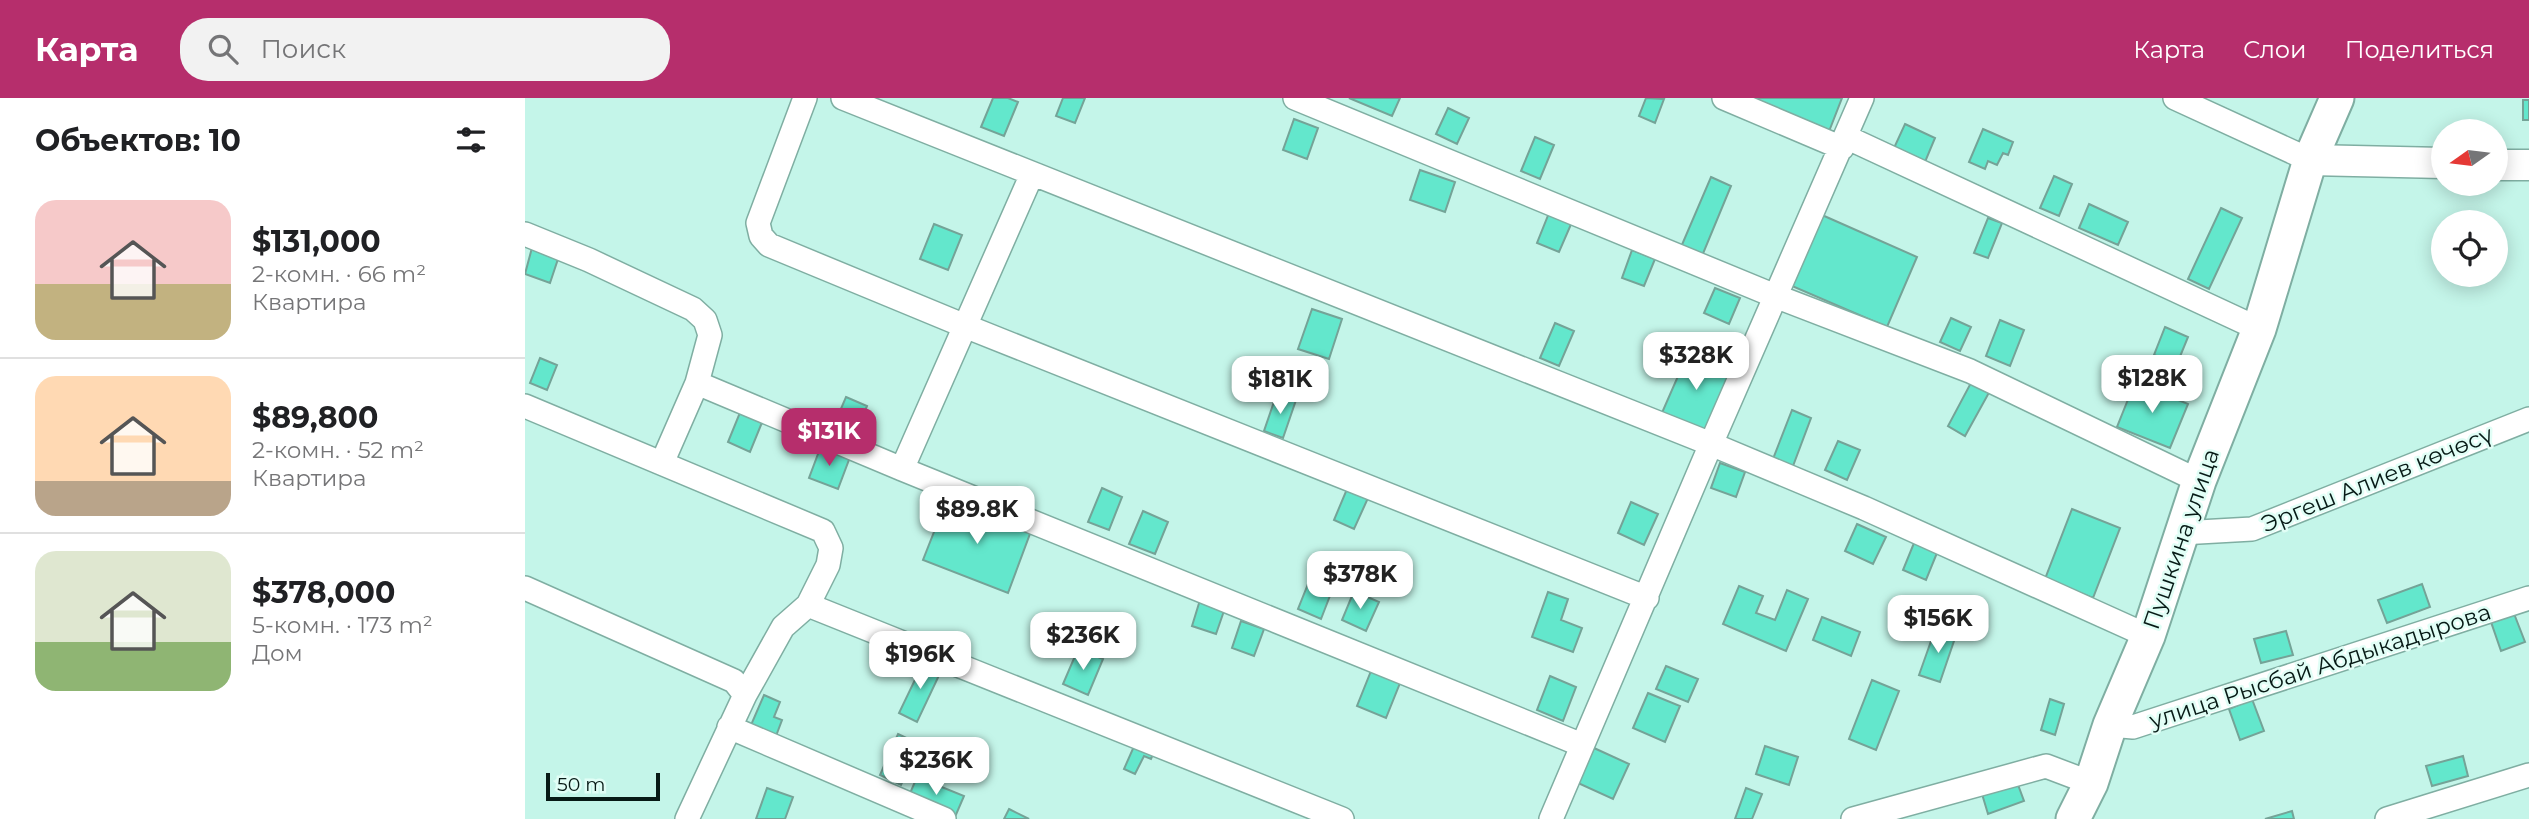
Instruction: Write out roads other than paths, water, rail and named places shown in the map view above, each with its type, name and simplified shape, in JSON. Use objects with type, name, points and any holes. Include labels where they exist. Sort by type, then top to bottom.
[{"type":"highway","name":"Пушкина улица","points":[[2073,819],[2091,783],[2110,725],[2148,636],[2199,481],[2259,330],[2310,160],[2337,98]]},
{"type":"main road","points":[[2310,160],[2431,163]]},
{"type":"main road","points":[[2508,164],[2529,165]]},
{"type":"street","points":[[805,98],[758,223],[761,236],[769,245],[1647,598]]},
{"type":"street","points":[[843,98],[1711,443],[1864,508],[2148,636]]},
{"type":"street","points":[[1295,98],[1775,296],[1970,371],[2199,481]]},
{"type":"street","points":[[1724,98],[1844,142],[2259,330]]},
{"type":"street","points":[[1551,819],[1862,98]]},
{"type":"street","points":[[2175,98],[2310,160]]},
{"type":"street","points":[[902,470],[1032,174]]},
{"type":"street","points":[[525,234],[589,260],[693,309],[705,320],[710,335],[697,383],[662,463]]},
{"type":"street","points":[[697,383],[902,470],[1582,745]]},
{"type":"street","points":[[525,406],[823,531],[831,548],[828,565],[807,605],[783,627],[745,695],[687,819]]},
{"type":"street","name":"Эргеш Алиев көчөсү","points":[[2181,533],[2252,529],[2529,419]]},
{"type":"street","points":[[525,588],[734,681],[745,695]]},
{"type":"street","name":"улица Рысбай Абдыкадырова","points":[[2110,725],[2133,727],[2529,598]]},
{"type":"street","points":[[807,605],[1342,819]]},
{"type":"street","points":[[729,727],[944,819]]},
{"type":"street","points":[[1853,819],[2046,766],[2091,783]]},
{"type":"street","points":[[2387,819],[2529,775]]}]
